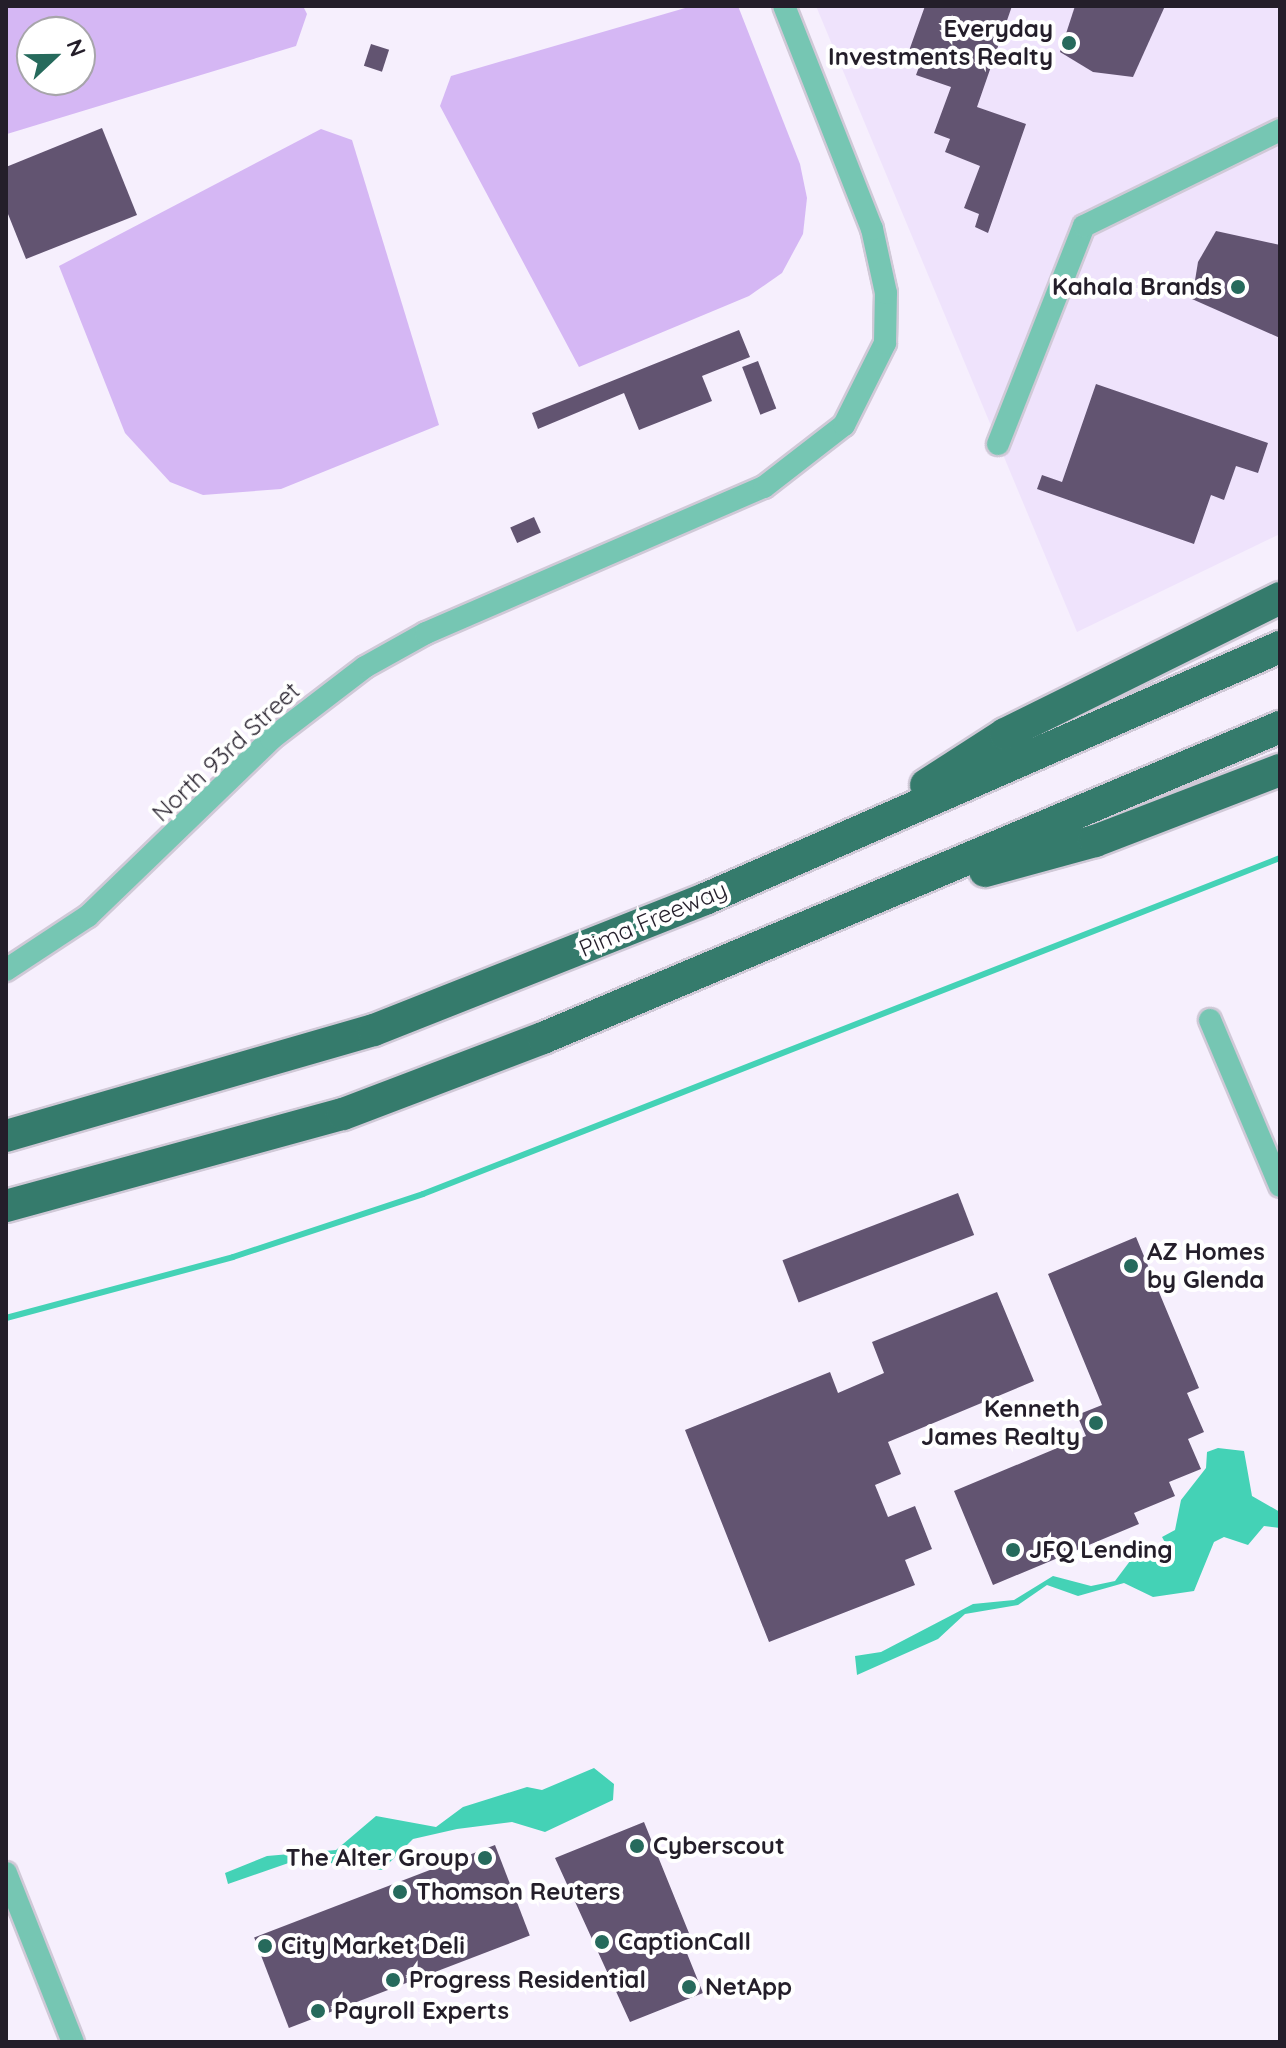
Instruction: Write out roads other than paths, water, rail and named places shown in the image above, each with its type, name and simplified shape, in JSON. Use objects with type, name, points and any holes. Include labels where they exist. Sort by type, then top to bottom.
[{"type":"highway","points":[[831,844],[1005,734],[1280,598]]},
{"type":"highway","name":"Pima Freeway","points":[[6,1136],[374,1030],[831,844],[1280,647]]},
{"type":"highway","points":[[6,1206],[343,1114],[866,904],[1280,727]]},
{"type":"highway","points":[[866,904],[1095,841],[1280,770]]},
{"type":"street","name":"North 93rd Street","points":[[6,970],[88,916],[271,739],[365,667],[426,633],[764,487],[844,425],[875,371],[888,319],[872,229],[784,6]]},
{"type":"street","points":[[998,444],[1084,226],[1280,130]]},
{"type":"street","points":[[1210,1020],[1280,1186]]},
{"type":"street","points":[[6,1873],[73,2042]]},
{"type":"waterway","points":[[6,1318],[233,1257],[423,1194],[1280,858]]},
{"type":"place","name":"Everyday Investments Realty","points":[[1069,43]]},
{"type":"place","name":"Kahala Brands","points":[[1238,287]]},
{"type":"place","name":"AZ Homes by Glenda","points":[[1131,1266]]},
{"type":"place","name":"Kenneth James Realty","points":[[1096,1423]]},
{"type":"place","name":"JFQ Lending","points":[[1013,1550]]},
{"type":"place","name":"Cyberscout","points":[[637,1846]]},
{"type":"place","name":"The Alter Group","points":[[485,1858]]},
{"type":"place","name":"Thomson Reuters","points":[[400,1892]]},
{"type":"place","name":"CaptionCall","points":[[602,1942]]},
{"type":"place","name":"City Market Deli","points":[[265,1946]]},
{"type":"place","name":"Progress Residential","points":[[393,1980]]},
{"type":"place","name":"NetApp","points":[[689,1987]]},
{"type":"place","name":"Payroll Experts","points":[[318,2011]]}]
